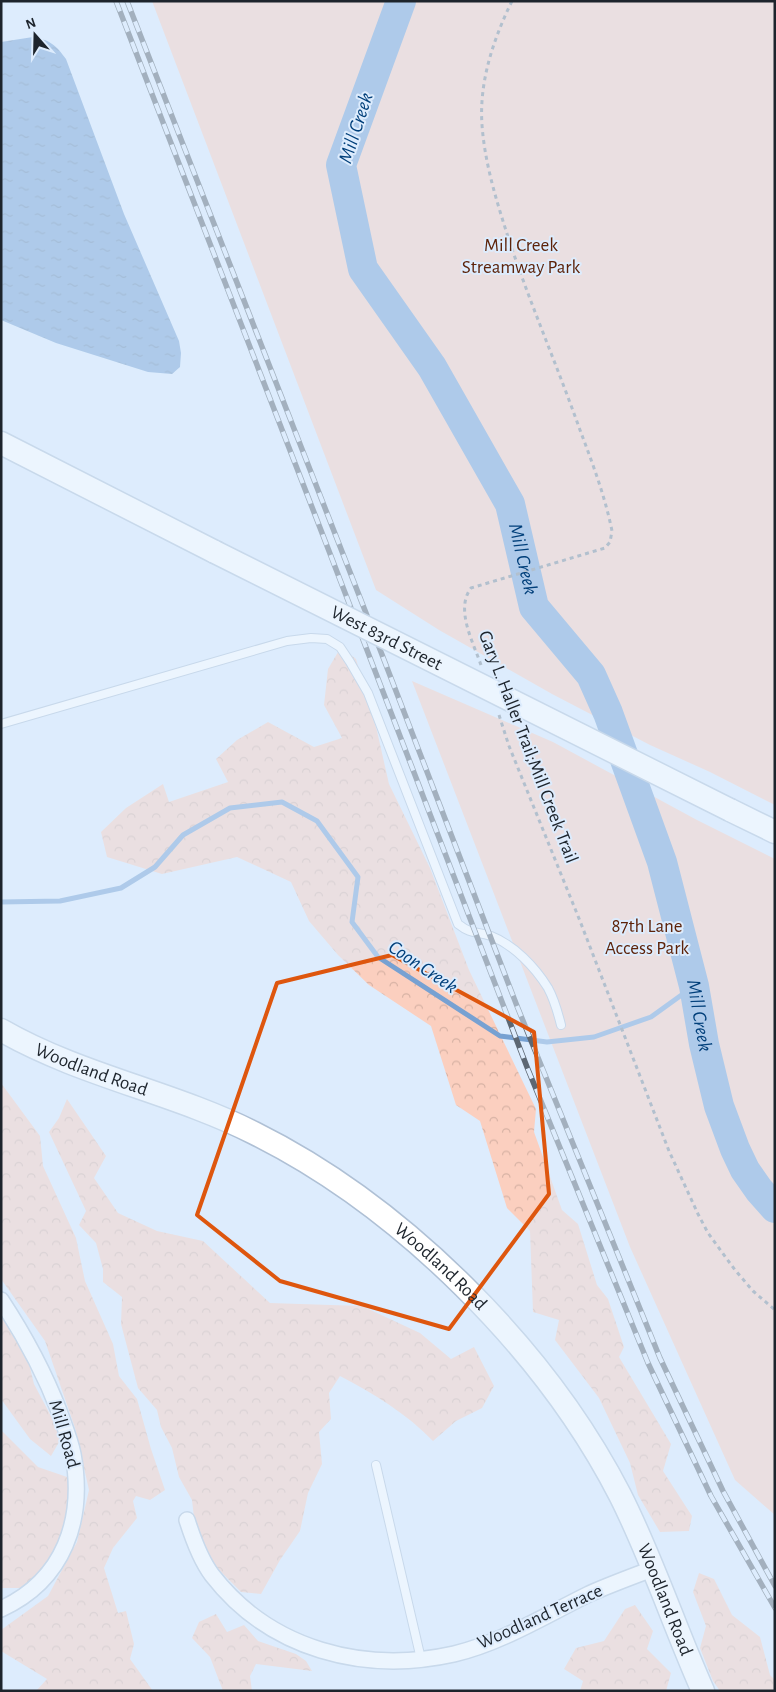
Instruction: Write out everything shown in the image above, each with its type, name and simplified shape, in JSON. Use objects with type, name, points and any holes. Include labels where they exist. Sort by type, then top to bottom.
[{"type":"main road","name":"West 83rd Street","points":[[1,442],[215,552],[775,832]]},
{"type":"main road","name":"Woodland Road","points":[[1,1030],[66,1061],[197,1108],[257,1134],[337,1182],[396,1226],[434,1258],[477,1300],[524,1353],[587,1438],[610,1476],[628,1513],[703,1691]]},
{"type":"street","name":"Mill Road","points":[[1,1300],[19,1327],[47,1381],[67,1432],[73,1453],[77,1482],[76,1507],[70,1536],[60,1558],[43,1581],[12,1604],[1,1609]]},
{"type":"street","name":"Woodland Terrace","points":[[186,1520],[195,1544],[212,1574],[232,1596],[260,1621],[286,1637],[315,1649],[345,1657],[379,1660],[421,1659],[455,1654],[509,1635],[591,1594],[652,1568]]},
{"type":"lane","points":[[1,724],[287,641],[311,638],[327,640],[340,647],[368,693],[458,924],[468,931],[490,936],[512,947],[528,963],[548,989],[561,1025]]},
{"type":"lane","points":[[376,1465],[421,1659]]},
{"type":"path","name":"Gary L. Haller Trail;Mill Creek Trail","points":[[484,672],[468,625],[464,603],[466,594],[471,588],[605,548],[610,542],[612,530],[592,462],[522,277],[497,205],[485,155],[482,124],[483,95],[487,71],[499,27],[512,1]]},
{"type":"path","name":"Gary L. Haller Trail;Mill Creek Trail","points":[[496,709],[669,1151],[704,1226],[747,1284],[775,1310]]},
{"type":"highlighted area","points":[[392,955],[534,1032],[549,1194],[449,1329],[280,1281],[197,1215],[277,983]]},
{"type":"green space","name":"Mill Creek Streamway Park","points":[[152,1],[775,1],[775,805],[710,772],[650,745],[552,694],[439,630],[376,590]]},
{"type":"green space","points":[[341,647],[356,659],[377,731],[389,784],[430,868],[469,970],[536,1109],[534,1132],[562,1210],[578,1224],[597,1285],[608,1299],[624,1347],[619,1357],[671,1444],[663,1471],[692,1516],[689,1531],[660,1532],[638,1495],[630,1463],[599,1398],[555,1340],[559,1320],[533,1312],[530,1231],[507,1208],[480,1121],[456,1105],[431,1026],[369,985],[338,955],[309,921],[291,882],[237,857],[162,874],[107,857],[101,832],[126,808],[163,784],[169,802],[228,782],[216,759],[237,740],[268,722],[314,747],[342,738],[324,705],[328,669]]},
{"type":"green space","name":"87th Lane Access Park","points":[[412,681],[553,742],[697,820],[775,859],[775,1515],[735,1480],[630,1247]]},
{"type":"green space","points":[[1,1083],[40,1136],[43,1166],[76,1238],[85,1281],[113,1344],[119,1376],[137,1399],[165,1490],[150,1500],[136,1496],[133,1501],[137,1518],[113,1548],[104,1568],[118,1613],[126,1611],[134,1644],[130,1659],[153,1691],[36,1691],[47,1679],[1,1651],[1,1630],[48,1596],[77,1542],[89,1490],[75,1428],[45,1341],[1,1279]]},
{"type":"green space","points":[[67,1099],[106,1156],[94,1178],[118,1213],[157,1231],[203,1241],[270,1303],[362,1306],[420,1333],[451,1359],[474,1347],[494,1386],[482,1408],[456,1421],[433,1441],[389,1405],[340,1376],[329,1393],[331,1419],[319,1432],[322,1464],[308,1493],[300,1531],[280,1560],[261,1594],[241,1592],[215,1566],[195,1527],[192,1500],[179,1477],[172,1448],[161,1427],[157,1410],[138,1388],[121,1324],[122,1297],[103,1282],[103,1269],[96,1243],[79,1225],[86,1211],[49,1132],[59,1118]]},
{"type":"green space","points":[[1,1316],[26,1351],[34,1384],[62,1437],[51,1456],[30,1439],[1,1399]]},
{"type":"green space","points":[[1,1430],[38,1467],[70,1478],[66,1524],[44,1573],[20,1588],[1,1588]]},
{"type":"green space","points":[[699,1573],[714,1579],[732,1615],[760,1637],[770,1675],[775,1680],[775,1691],[720,1691],[713,1681],[700,1648],[706,1626],[693,1592]]},
{"type":"green space","points":[[635,1605],[653,1631],[647,1649],[671,1673],[666,1691],[580,1691],[583,1681],[564,1669],[576,1648],[604,1641],[625,1609]]},
{"type":"green space","points":[[216,1614],[227,1632],[244,1625],[258,1641],[296,1654],[306,1661],[312,1671],[256,1664],[250,1676],[252,1691],[223,1691],[210,1657],[192,1638],[199,1622]]},
{"type":"water","points":[[33,37],[52,44],[66,59],[124,214],[179,341],[181,353],[180,367],[172,374],[148,372],[56,343],[1,320],[1,42]]},
{"type":"waterway","name":"Mill Creek","points":[[401,1],[341,165],[363,269],[432,367],[510,504],[534,607],[591,675],[608,713],[662,862],[694,986],[704,1044],[719,1106],[745,1170],[775,1208]]},
{"type":"waterway","name":"Coon Creek","points":[[1,902],[60,901],[121,888],[155,867],[183,835],[230,808],[282,802],[317,821],[358,877],[352,922],[378,957],[500,1036],[547,1042],[594,1037],[651,1017],[694,986]]},
{"type":"railway","points":[[116,1],[527,1067],[648,1363],[711,1496],[775,1608]]},
{"type":"railway","points":[[127,1],[517,1006],[660,1358],[723,1491],[775,1586]]}]
